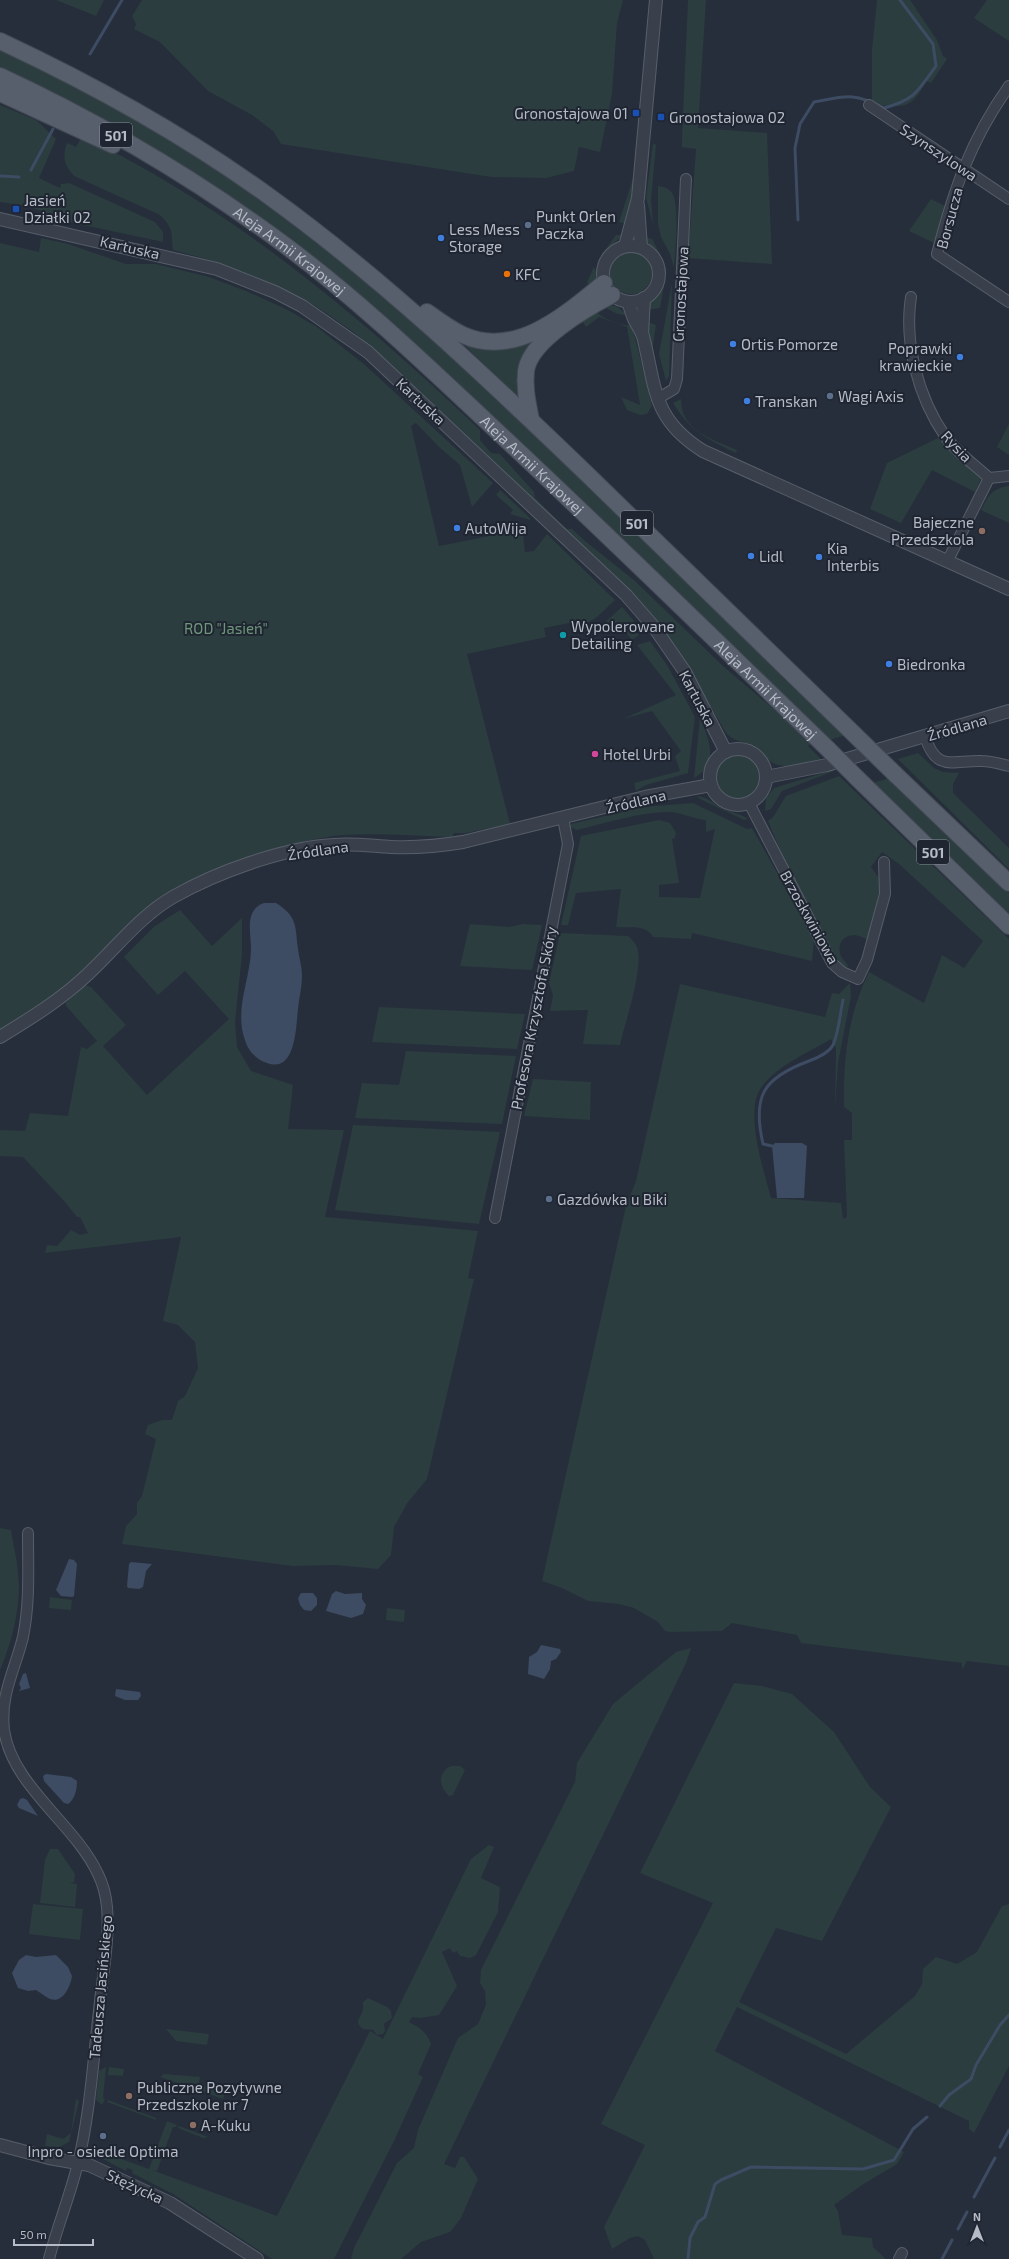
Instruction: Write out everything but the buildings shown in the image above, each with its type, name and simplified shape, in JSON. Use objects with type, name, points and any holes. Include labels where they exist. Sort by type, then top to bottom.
[{"type":"main road","name":"Aleja Armii Krajowej","points":[[0,42],[95,89],[221,164],[288,210],[387,288],[531,420],[1009,883]]},
{"type":"main road","name":"Aleja Armii Krajowej","points":[[0,76],[49,99],[112,133],[226,203],[284,244],[352,298],[525,457],[1009,926]]},
{"type":"main road","points":[[0,94],[103,140],[226,203]]},
{"type":"main road","points":[[387,288],[464,335],[479,340],[509,342],[534,333],[608,289]]},
{"type":"main road","points":[[531,420],[526,389],[526,370],[535,350],[608,289]]},
{"type":"street","points":[[641,247],[638,198],[656,0]]},
{"type":"street","points":[[964,169],[988,116],[1009,86]]},
{"type":"street","name":"Szynszylowa","points":[[869,105],[1009,199]]},
{"type":"street","name":"Borsucza","points":[[964,169],[950,204],[937,254],[1009,302]]},
{"type":"street","name":"Gronostajowa","points":[[657,399],[674,389],[676,379],[686,180]]},
{"type":"street","points":[[625,246],[638,198]]},
{"type":"street","name":"Kartuska","points":[[0,219],[217,269],[275,292],[302,306],[345,335],[393,375],[626,595],[670,649],[685,672],[726,752]]},
{"type":"street","points":[[628,302],[644,298],[655,287],[659,272],[653,257],[641,247],[625,246],[612,252],[607,258],[603,270],[608,289],[628,302],[634,320],[642,334]]},
{"type":"street","name":"Rysia","points":[[911,297],[908,318],[913,357],[924,396],[946,437],[989,478]]},
{"type":"street","points":[[644,298],[642,334],[657,399],[674,429],[686,441],[703,451],[948,560],[1009,589]]},
{"type":"street","points":[[948,560],[989,478],[1009,476]]},
{"type":"street","name":"Źródlana","points":[[766,777],[821,767],[1009,711]]},
{"type":"street","points":[[925,736],[931,752],[942,761],[955,764],[982,761],[1009,766]]},
{"type":"street","points":[[739,749],[753,754],[763,764],[766,777],[761,793],[749,803],[734,805],[726,802],[714,792],[711,785],[711,769],[714,762],[726,752],[739,749]]},
{"type":"street","name":"Źródlana","points":[[0,1037],[56,1001],[88,974],[129,931],[173,897],[211,878],[247,864],[307,848],[334,845],[437,846],[463,842],[645,798],[711,785]]},
{"type":"street","name":"Brzoskwiniowa","points":[[749,803],[832,963],[842,972],[858,978],[867,960],[885,894],[884,862]]},
{"type":"street","name":"Profesora Krzysztofa Skóry","points":[[495,1218],[510,1129],[568,844],[562,818]]},
{"type":"street","name":"Tadeusza Jasińskiego","points":[[28,1534],[29,1592],[20,1645],[5,1692],[4,1732],[10,1750],[22,1774],[75,1837],[97,1871],[105,1891],[107,1907],[103,1970],[94,2053],[78,2162],[49,2259]]},
{"type":"street","name":"Stężycka","points":[[0,2145],[49,2158],[90,2165],[155,2194],[257,2259]]},
{"type":"green space","points":[[56,0],[104,0],[96,16]]},
{"type":"green space","points":[[142,0],[623,0],[617,23],[612,94],[600,152],[579,147],[574,171],[546,178],[491,177],[281,144],[273,131],[252,115],[208,91],[160,42],[134,29],[136,24],[132,16]]},
{"type":"green space","points":[[688,0],[706,0],[698,128],[767,133],[772,264],[688,258],[696,149],[682,147]]},
{"type":"green space","points":[[877,0],[910,0],[937,40],[943,56],[947,59],[931,83],[926,81],[916,97],[905,105],[891,106],[872,104],[872,50]]},
{"type":"green space","points":[[987,0],[1009,0],[1009,41],[974,18]]},
{"type":"green space","points":[[0,50],[84,90],[165,135],[217,168],[312,237],[401,312],[488,390],[846,735],[829,740],[460,387],[365,299],[287,238],[105,122],[32,82],[0,68]]},
{"type":"green space","points":[[0,105],[36,120],[56,139],[39,178],[60,188],[61,184],[69,183],[155,222],[163,232],[163,242],[69,222],[28,206],[0,202]]},
{"type":"green space","points":[[82,136],[191,196],[292,267],[341,306],[388,346],[480,430],[480,440],[491,453],[500,454],[534,492],[535,498],[567,529],[572,529],[635,581],[724,667],[783,717],[810,744],[808,746],[822,760],[796,766],[782,766],[770,761],[759,749],[754,746],[736,740],[726,733],[676,647],[632,593],[387,361],[352,331],[314,305],[276,286],[221,263],[173,250],[170,227],[160,215],[74,176],[66,164],[64,157],[67,143],[76,147]]},
{"type":"green space","points":[[653,143],[656,145],[651,199],[653,225],[646,198]]},
{"type":"green space","points":[[633,178],[633,191],[627,224],[619,222]]},
{"type":"green space","points":[[658,186],[664,187],[672,193],[676,207],[674,268],[670,254],[661,237],[658,224]]},
{"type":"green space","points":[[931,199],[945,206],[934,243],[909,231]]},
{"type":"green space","points":[[616,235],[623,235],[602,254]]},
{"type":"green space","points":[[645,237],[652,239],[662,258],[665,273],[660,308],[647,310],[664,274],[661,260]]},
{"type":"green space","name":"ROD \"Jasień\"","points":[[41,238],[68,244],[126,264],[156,264],[209,277],[246,291],[288,310],[317,327],[365,365],[493,483],[472,507],[460,465],[439,447],[416,423],[411,426],[439,546],[510,532],[509,522],[522,525],[525,552],[534,551],[547,534],[615,600],[597,617],[587,623],[584,620],[544,628],[546,637],[467,654],[510,824],[466,833],[454,833],[452,837],[370,834],[343,835],[321,838],[296,843],[270,851],[217,870],[192,881],[151,905],[68,985],[40,1005],[0,1030],[0,243],[39,252]]},
{"type":"green space","points":[[627,252],[635,252],[643,255],[649,261],[652,273],[649,285],[643,291],[635,294],[627,294],[619,291],[613,285],[610,277],[610,269],[613,261],[619,255]]},
{"type":"green space","points":[[594,267],[598,276],[591,286],[587,282]]},
{"type":"green space","points":[[672,283],[669,376],[666,381],[659,354]]},
{"type":"green space","points":[[604,306],[616,306],[628,315],[615,313]]},
{"type":"green space","points":[[594,310],[601,316],[612,321],[623,325],[632,325],[652,406],[647,414],[640,415],[627,410],[621,397],[640,405],[627,327],[599,317],[586,327],[581,319]]},
{"type":"green space","points":[[648,322],[656,325],[652,353]]},
{"type":"green space","points":[[534,338],[537,341],[521,400],[459,340]]},
{"type":"green space","points":[[681,399],[682,410],[686,419],[692,426],[708,437],[737,450],[736,453],[700,433],[686,421],[673,403]]},
{"type":"green space","points":[[1009,424],[1009,455],[997,447]]},
{"type":"green space","points":[[940,437],[981,478],[975,492],[932,470],[901,523],[870,509],[887,463]]},
{"type":"green space","points":[[1009,486],[1009,523],[981,510],[991,494],[998,489]]},
{"type":"green space","points":[[500,490],[530,518],[530,520],[510,514],[513,510],[496,495]]},
{"type":"green space","points":[[622,607],[639,627],[636,632],[639,635],[632,640],[623,628],[596,633],[593,630],[601,626]]},
{"type":"green space","points":[[650,641],[667,665],[695,717],[688,773],[646,785],[636,791],[634,783],[680,771],[675,756],[681,751],[652,711],[623,719],[676,695],[637,645]]},
{"type":"green space","points":[[700,718],[709,742],[710,758],[702,772],[694,778]]},
{"type":"green space","points":[[918,753],[934,768],[943,772],[959,773],[953,784],[953,793],[1009,848],[1009,869],[898,759]]},
{"type":"green space","points":[[743,754],[755,760],[760,768],[760,786],[755,794],[747,799],[733,800],[721,794],[716,786],[715,772],[721,760],[729,755]]},
{"type":"green space","points":[[833,770],[834,771],[782,791],[771,809],[765,811],[766,798],[774,788]]},
{"type":"green space","points":[[839,776],[1009,939],[1009,1666],[967,1661],[962,1670],[962,1663],[801,1643],[797,1635],[732,1623],[722,1631],[670,1632],[665,1631],[658,1622],[634,1608],[619,1604],[588,1601],[562,1588],[542,1581],[626,1206],[636,1181],[680,984],[825,1017],[832,993],[839,994],[850,983],[851,996],[838,1063],[835,1109],[836,1048],[831,1039],[793,1060],[775,1073],[761,1088],[756,1099],[754,1112],[760,1158],[771,1198],[841,1203],[843,1219],[847,1217],[844,1140],[852,1140],[852,1113],[844,1107],[846,1055],[848,1038],[856,1004],[869,972],[924,1003],[942,955],[964,968],[983,941],[899,864],[882,852],[871,867],[881,881],[869,942],[864,938],[854,935],[845,938],[841,942],[840,953],[841,957],[848,966],[846,968],[838,961],[786,865],[768,821],[773,817],[786,796]]},
{"type":"green space","points":[[890,778],[1009,893],[1009,916],[872,783]]},
{"type":"green space","points":[[697,796],[708,799],[723,809],[742,815],[748,819],[744,820],[700,799]]},
{"type":"green space","points":[[693,803],[747,829],[752,828],[814,939],[812,961],[692,933],[691,939],[653,937],[642,928],[616,927],[621,889],[576,893],[568,925],[561,925],[581,836],[659,820],[670,823],[676,833],[675,838],[672,839],[679,883],[659,885],[659,897],[700,898],[715,829],[706,832],[706,820],[670,812],[659,812],[623,818],[577,830],[570,827],[571,824],[643,807]]},
{"type":"green space","points":[[180,910],[212,946],[242,918],[242,954],[235,1022],[237,1047],[251,1071],[293,1085],[288,1129],[344,1130],[325,1217],[478,1231],[468,1278],[474,1279],[427,1479],[408,1502],[394,1527],[391,1555],[378,1569],[336,1565],[293,1566],[122,1544],[126,1526],[137,1514],[137,1503],[142,1496],[156,1439],[145,1434],[148,1425],[162,1420],[172,1420],[178,1401],[185,1396],[198,1368],[195,1342],[178,1325],[163,1321],[181,1237],[45,1253],[47,1245],[57,1246],[71,1230],[80,1235],[88,1233],[80,1217],[77,1217],[23,1157],[0,1156],[0,1130],[25,1131],[30,1113],[68,1116],[81,1047],[87,1049],[97,1041],[65,1003],[86,985],[91,987],[126,1025],[103,1046],[147,1095],[229,1019],[185,971],[158,995],[124,957],[155,926]]},
{"type":"green space","points":[[470,924],[509,927],[523,924],[542,925],[532,970],[460,966]]},
{"type":"green space","points":[[560,933],[628,936],[636,945],[639,960],[638,972],[620,1045],[583,1044],[588,1010],[550,1011],[553,995],[549,983]]},
{"type":"green space","points":[[379,1007],[525,1014],[517,1049],[372,1042]]},
{"type":"green space","points":[[406,1051],[516,1056],[502,1124],[355,1118],[362,1083],[399,1085]]},
{"type":"green space","points":[[533,1079],[591,1082],[590,1120],[524,1116]]},
{"type":"green space","points":[[353,1125],[500,1132],[479,1224],[335,1210]]},
{"type":"green space","points":[[0,1528],[11,1530],[17,1562],[19,1597],[12,1635],[0,1670]]},
{"type":"green space","points":[[50,1597],[72,1600],[71,1610],[49,1608]]},
{"type":"green space","points":[[387,1608],[405,1610],[404,1622],[386,1620]]},
{"type":"green space","points":[[691,1648],[686,1663],[444,2164],[455,2168],[460,2157],[464,2157],[478,2179],[461,2218],[450,2232],[421,2242],[401,2259],[351,2259],[354,2248],[397,2163],[414,2148],[418,2130],[458,2038],[478,2024],[486,2005],[485,1991],[480,1983],[481,1970],[575,1782],[577,1763],[613,1704],[676,1652]]},
{"type":"green space","points":[[734,1683],[762,1686],[792,1694],[834,1732],[870,1787],[891,1807],[822,1941],[776,1928],[739,2002],[846,2054],[915,1996],[922,1984],[923,1969],[936,1957],[957,1964],[977,1952],[1002,1906],[1009,1904],[1009,2066],[974,2133],[969,2129],[969,2121],[737,2007],[715,2051],[904,2152],[897,2164],[862,2185],[834,2205],[838,2211],[842,2235],[872,2238],[873,2247],[886,2259],[654,2259],[645,2240],[638,2236],[630,2238],[612,2249],[604,2227],[645,2145],[601,2124],[713,1903],[640,1873]]},
{"type":"green space","points":[[451,1766],[460,1766],[465,1770],[453,1795],[449,1796],[443,1789],[441,1776],[446,1769]]},
{"type":"green space","points":[[489,1845],[494,1847],[481,1878],[500,1887],[498,1912],[476,1955],[470,1958],[460,1956],[457,1951],[453,1953],[450,1948],[442,1952],[457,1986],[439,2015],[420,2018],[412,2017],[409,2022],[423,2031],[431,2044],[418,2074],[423,2077],[394,2141],[334,2259],[272,2259],[173,2194],[132,2173],[133,2170],[127,2168],[126,2171],[101,2158],[97,2150],[149,2169],[167,2121],[177,2125],[176,2127],[173,2127],[157,2171],[152,2170],[277,2216],[370,2031],[383,2039],[471,1859]]},
{"type":"green space","points":[[50,1849],[58,1849],[75,1874],[74,1882],[70,1883],[77,1884],[75,1907],[40,1903],[45,1860]]},
{"type":"green space","points":[[33,1904],[83,1909],[80,1940],[29,1934]]},
{"type":"green space","points":[[368,1998],[387,2007],[391,2011],[392,2018],[384,2024],[385,2031],[383,2034],[377,2035],[373,2030],[363,2029],[358,2024],[363,2011],[363,2002]]},
{"type":"green space","points":[[166,2029],[209,2034],[207,2045],[176,2041]]},
{"type":"green space","points":[[106,2067],[103,2098],[105,2099],[102,2105],[96,2100],[99,2071]]},
{"type":"green space","points":[[109,2067],[124,2069],[123,2076],[108,2075]]},
{"type":"green space","points":[[164,2074],[200,2077],[198,2089],[160,2077]]},
{"type":"green space","points":[[223,2084],[228,2085],[223,2099],[201,2091],[202,2086],[223,2088]]},
{"type":"green space","points":[[76,2099],[79,2101],[69,2142],[59,2147],[45,2146],[47,2134],[63,2139],[71,2133]]},
{"type":"green space","points":[[108,2100],[156,2118],[156,2120],[107,2102]]},
{"type":"green space","points":[[179,2126],[208,2137],[203,2138],[178,2128]]},
{"type":"water","points":[[264,903],[276,903],[292,918],[296,928],[298,952],[302,972],[302,984],[293,1046],[284,1062],[277,1065],[263,1062],[251,1051],[246,1044],[241,1018],[250,961],[251,916],[258,906]]},
{"type":"water","points":[[775,1143],[802,1143],[807,1146],[804,1198],[777,1198],[772,1146]]},
{"type":"water","points":[[69,1559],[74,1560],[77,1564],[74,1596],[72,1597],[61,1596],[56,1590]]},
{"type":"water","points":[[131,1562],[152,1564],[146,1571],[143,1587],[139,1589],[128,1588],[127,1586],[129,1564]]},
{"type":"water","points":[[336,1591],[345,1594],[362,1593],[362,1599],[366,1605],[363,1614],[351,1618],[326,1611],[332,1594]]},
{"type":"water","points":[[301,1593],[313,1593],[317,1598],[317,1605],[311,1611],[304,1610],[300,1605],[298,1598]]},
{"type":"water","points":[[541,1645],[560,1649],[561,1652],[556,1659],[551,1661],[550,1669],[544,1679],[528,1674],[529,1657],[537,1652]]},
{"type":"water","points":[[26,1673],[30,1688],[19,1691],[21,1688],[19,1684],[23,1674]]},
{"type":"water","points":[[116,1689],[140,1692],[141,1696],[138,1700],[125,1700],[115,1696]]},
{"type":"water","points":[[46,1774],[71,1777],[77,1781],[75,1794],[68,1804],[64,1803],[44,1781],[43,1776]]},
{"type":"water","points":[[23,1798],[27,1800],[38,1816],[19,1808],[17,1805],[20,1799]]},
{"type":"water","points":[[26,1955],[36,1957],[56,1955],[68,1967],[72,1976],[66,1993],[59,1999],[55,2000],[50,1999],[36,1990],[28,1991],[18,1988],[12,1973],[19,1960]]},
{"type":"waterway","points":[[90,54],[122,0]]},
{"type":"waterway","points":[[798,220],[795,148],[800,124],[814,102],[842,97],[857,97],[884,108],[895,105],[910,98],[920,88],[936,66],[933,44],[900,0]]},
{"type":"waterway","points":[[31,170],[53,129]]},
{"type":"waterway","points":[[0,176],[19,177]]},
{"type":"waterway","points":[[772,1146],[763,1144],[760,1127],[759,1113],[761,1101],[765,1091],[771,1082],[781,1074],[793,1067],[819,1057],[831,1048],[837,1034],[843,1000]]},
{"type":"waterway","points":[[940,2106],[949,2095],[971,2079],[976,2065],[1000,2025],[1009,2015]]},
{"type":"waterway","points":[[688,2259],[690,2238],[698,2222],[705,2217],[715,2184],[721,2180],[751,2167],[863,2169],[894,2160],[913,2129],[927,2117]]},
{"type":"waterway","points":[[1000,2147],[1009,2130]]},
{"type":"waterway","points":[[974,2197],[995,2158]]},
{"type":"waterway","points":[[958,2229],[967,2212]]},
{"type":"waterway","points":[[942,2259],[952,2240]]},
{"type":"place","name":"Gronostajowa 01","points":[[636,113]]},
{"type":"place","name":"Gronostajowa 02","points":[[661,117]]},
{"type":"place","name":"Jasień Działki 02","points":[[16,209]]},
{"type":"place","name":"Punkt Orlen Paczka","points":[[528,225]]},
{"type":"place","name":"Less Mess Storage","points":[[441,238]]},
{"type":"place","name":"KFC","points":[[507,274]]},
{"type":"place","name":"Ortis Pomorze","points":[[733,344]]},
{"type":"place","name":"Poprawki krawieckie","points":[[960,357]]},
{"type":"place","name":"Wagi Axis","points":[[830,396]]},
{"type":"place","name":"Transkan","points":[[747,401]]},
{"type":"place","name":"AutoWija","points":[[457,528]]},
{"type":"place","name":"Bajeczne Przedszkola","points":[[982,531]]},
{"type":"place","name":"Lidl","points":[[751,556]]},
{"type":"place","name":"Kia Interbis","points":[[819,557]]},
{"type":"place","name":"Wypolerowane Detailing","points":[[563,635]]},
{"type":"place","name":"Biedronka","points":[[889,664]]},
{"type":"place","name":"Hotel Urbi","points":[[595,754]]},
{"type":"place","name":"Gazdówka u Biki","points":[[549,1199]]},
{"type":"place","name":"Publiczne Pozytywne Przedszkole nr 7","points":[[129,2096]]},
{"type":"place","name":"A-Kuku","points":[[193,2125]]},
{"type":"place","name":"Inpro - osiedle Optima","points":[[103,2136]]}]
